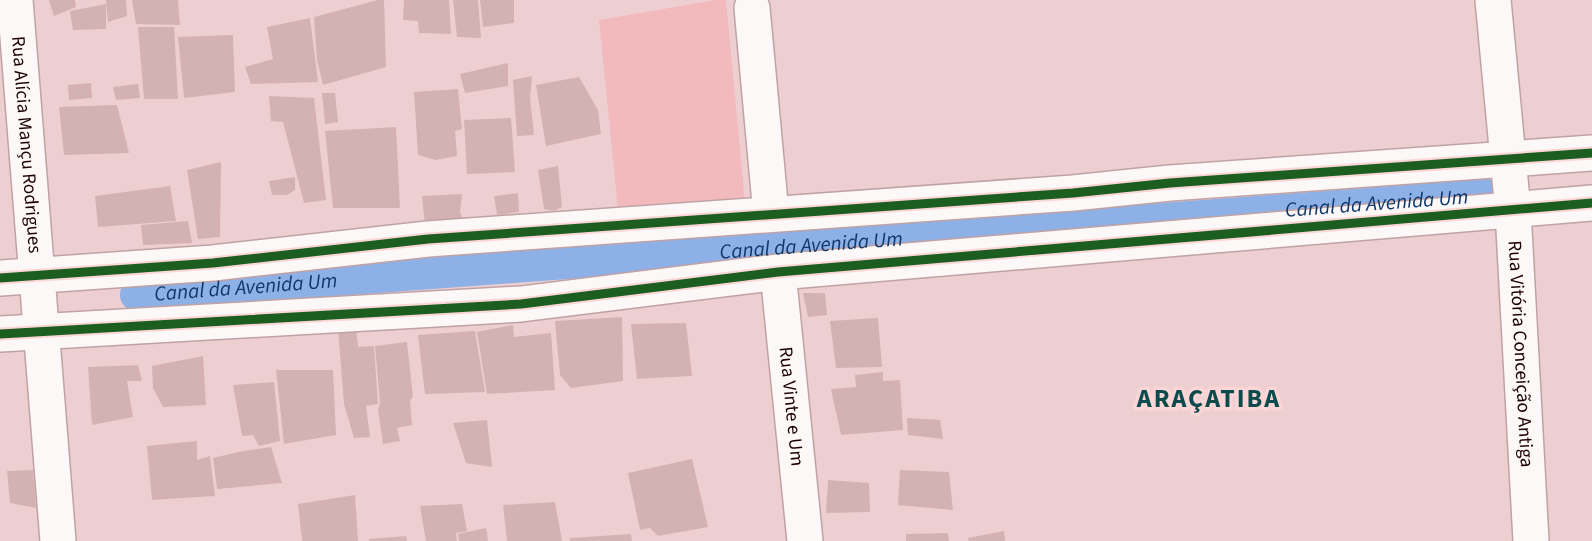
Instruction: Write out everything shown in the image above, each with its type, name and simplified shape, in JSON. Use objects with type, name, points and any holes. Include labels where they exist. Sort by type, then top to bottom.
[{"type":"street","name":"Rua Alícia Mançu Rodrigues","points":[[15,0],[58,541]]},
{"type":"street","name":"Rua Vitória Conceição Antiga","points":[[1493,0],[1511,185],[1531,541]]},
{"type":"street","points":[[752,8],[771,214]]},
{"type":"street","points":[[0,278],[39,303],[520,304],[778,272],[1193,235],[1511,185],[1592,153]]},
{"type":"street","points":[[0,334],[39,303],[213,263],[428,239],[1060,194],[1170,183],[1511,185],[1592,203]]},
{"type":"street","name":"Rua Vinte e Um","points":[[778,272],[805,541]]},
{"type":"shaded area","points":[[726,0],[745,203],[618,210],[599,20]]},
{"type":"building","points":[[49,0],[75,0],[76,7],[54,16]]},
{"type":"building","points":[[106,0],[126,0],[127,16],[108,22]]},
{"type":"building","points":[[132,0],[178,0],[180,25],[136,24]]},
{"type":"building","points":[[384,0],[386,67],[323,85],[317,60],[314,17]]},
{"type":"building","points":[[404,0],[449,0],[451,34],[419,33],[418,21],[403,20]]},
{"type":"building","points":[[453,0],[478,0],[481,38],[457,37]]},
{"type":"building","points":[[480,0],[514,0],[514,23],[483,27]]},
{"type":"building","points":[[106,4],[106,29],[73,30],[70,11]]},
{"type":"building","points":[[310,18],[318,82],[251,84],[245,67],[273,59],[267,27]]},
{"type":"building","points":[[138,27],[174,27],[178,99],[144,99]]},
{"type":"building","points":[[233,35],[235,92],[184,98],[178,37]]},
{"type":"building","points":[[508,63],[508,86],[465,93],[460,74]]},
{"type":"building","points":[[532,76],[530,98],[534,135],[517,136],[513,80]]},
{"type":"building","points":[[579,77],[598,110],[601,134],[546,146],[536,85]]},
{"type":"building","points":[[91,83],[92,98],[69,100],[68,85]]},
{"type":"building","points":[[138,84],[140,98],[116,100],[113,87]]},
{"type":"building","points":[[458,89],[462,129],[455,131],[457,156],[436,160],[418,155],[414,92]]},
{"type":"building","points":[[322,93],[335,93],[338,122],[325,124]]},
{"type":"building","points":[[269,96],[314,98],[326,200],[304,203],[283,122],[271,121]]},
{"type":"building","points":[[117,105],[129,153],[64,155],[59,107]]},
{"type":"building","points":[[511,118],[515,172],[467,174],[464,120]]},
{"type":"building","points":[[396,127],[400,208],[333,208],[325,131]]},
{"type":"building","points":[[221,162],[220,237],[198,239],[187,170]]},
{"type":"building","points":[[558,166],[562,207],[554,211],[544,209],[538,170]]},
{"type":"building","points":[[295,177],[295,190],[287,195],[272,195],[269,181]]},
{"type":"building","points":[[170,186],[176,221],[98,227],[95,196]]},
{"type":"building","points":[[518,193],[519,212],[497,215],[494,196]]},
{"type":"building","points":[[462,194],[460,211],[463,221],[425,225],[422,196]]},
{"type":"building","points":[[188,221],[192,243],[143,245],[141,225]]},
{"type":"building","points":[[803,293],[825,293],[827,315],[808,317]]},
{"type":"building","points":[[622,317],[623,381],[571,388],[560,375],[555,321]]},
{"type":"building","points":[[878,318],[882,367],[836,368],[830,321]]},
{"type":"building","points":[[686,323],[692,376],[637,379],[631,324]]},
{"type":"building","points":[[513,325],[514,337],[551,333],[555,390],[487,394],[477,332]]},
{"type":"building","points":[[356,326],[358,347],[374,346],[378,404],[366,406],[370,437],[354,438],[344,404],[338,328]]},
{"type":"building","points":[[475,331],[485,392],[425,394],[418,335]]},
{"type":"building","points":[[407,342],[413,397],[410,400],[412,425],[397,428],[400,441],[383,444],[378,410],[380,403],[375,346]]},
{"type":"building","points":[[203,356],[206,405],[163,407],[153,388],[152,366]]},
{"type":"building","points":[[138,365],[142,381],[127,381],[133,417],[92,425],[88,367]]},
{"type":"building","points":[[276,370],[333,370],[336,435],[284,444]]},
{"type":"building","points":[[883,372],[883,381],[900,380],[903,430],[841,435],[831,389],[856,387],[855,375]]},
{"type":"building","points":[[274,382],[280,441],[259,446],[253,435],[242,436],[233,385]]},
{"type":"building","points":[[907,418],[940,420],[943,439],[908,435]]},
{"type":"building","points":[[487,420],[492,467],[466,463],[453,423]]},
{"type":"building","points":[[197,441],[197,460],[210,456],[215,496],[152,500],[147,446]]},
{"type":"building","points":[[271,447],[282,483],[217,489],[213,458]]},
{"type":"building","points":[[692,459],[708,527],[658,536],[650,528],[640,530],[628,473]]},
{"type":"building","points":[[33,470],[36,508],[10,503],[7,471]]},
{"type":"building","points":[[900,470],[949,472],[953,510],[898,505]]},
{"type":"building","points":[[828,480],[869,483],[870,512],[826,513]]},
{"type":"building","points":[[355,495],[358,541],[302,541],[298,504]]},
{"type":"building","points":[[555,502],[562,541],[507,541],[503,505]]},
{"type":"building","points":[[462,504],[467,531],[456,533],[457,541],[426,541],[420,506]]},
{"type":"building","points":[[486,528],[488,541],[459,541],[458,534]]},
{"type":"building","points":[[1004,531],[1005,541],[969,541],[968,538]]},
{"type":"building","points":[[948,533],[949,541],[906,541],[906,534]]},
{"type":"building","points":[[631,534],[632,541],[570,541],[570,538]]},
{"type":"building","points":[[406,536],[407,541],[369,541],[369,539]]},
{"type":"waterway","name":"Canal da Avenida Um","points":[[136,295],[1486,195]]},
{"type":"cycle path","points":[[0,278],[213,263],[428,239],[1592,153]]},
{"type":"cycle path","points":[[0,334],[521,304],[778,272],[1592,203]]},
{"type":"district","name":"ARAÇATIBA","points":[[1209,398]]}]
